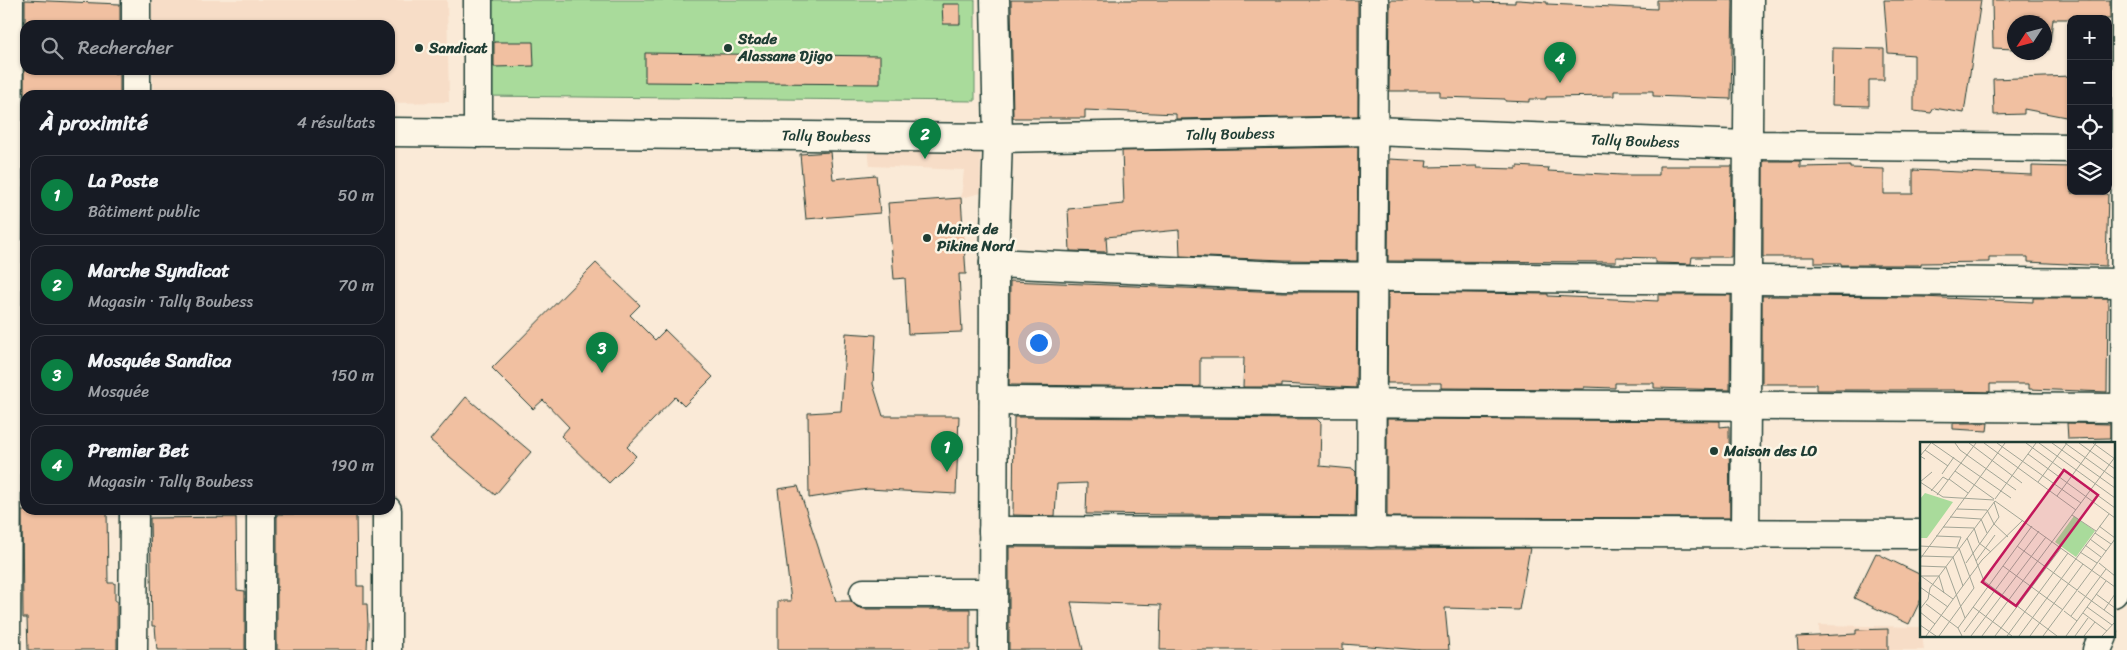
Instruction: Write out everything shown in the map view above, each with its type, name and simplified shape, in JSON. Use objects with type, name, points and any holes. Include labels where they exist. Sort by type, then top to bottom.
[{"type":"street","points":[[6,650],[11,493],[9,0]]},
{"type":"street","points":[[136,0],[136,20]]},
{"type":"street","points":[[478,0],[478,133]]},
{"type":"street","points":[[993,650],[994,263],[998,138],[995,0]]},
{"type":"street","points":[[1371,533],[1374,0]]},
{"type":"street","points":[[1745,534],[1749,0]]},
{"type":"street","points":[[2114,587],[2122,535],[2126,408],[2126,282],[2120,149],[2126,0]]},
{"type":"street","points":[[136,75],[136,90]]},
{"type":"street","name":"Tally Boubess","points":[[395,132],[998,138],[1372,131],[1747,146],[2067,148]]},
{"type":"street","points":[[994,263],[1284,276],[2126,282]]},
{"type":"street","points":[[994,401],[2126,408]]},
{"type":"street","points":[[133,650],[134,515]]},
{"type":"street","points":[[261,515],[261,650]]},
{"type":"street","points":[[387,515],[387,650]]},
{"type":"street","points":[[993,531],[1920,534]]},
{"type":"street","points":[[864,593],[993,593]]},
{"type":"street","points":[[2097,650],[2101,638]]},
{"type":"shaded area","name":"Sandicat","points":[[152,0],[447,0],[449,102],[395,103],[395,90],[153,90],[153,75],[395,75],[395,20],[152,20]]},
{"type":"shaded area","points":[[866,130],[980,133],[981,193],[961,198],[964,170],[870,166]]},
{"type":"shaded area","points":[[1819,625],[1920,627],[1920,638],[1922,638],[1924,650],[1801,650],[1800,636],[1819,636]]},
{"type":"green space","name":"Stade Alassane Djigo","points":[[482,0],[975,0],[975,101],[481,96]]},
{"type":"building","points":[[25,0],[120,4],[120,20],[25,20]]},
{"type":"building","points":[[1011,0],[1358,0],[1358,116],[1176,119],[1176,114],[1085,110],[1085,118],[1013,118]]},
{"type":"building","points":[[1390,0],[1475,0],[1475,2],[1515,3],[1515,0],[1519,0],[1547,2],[1547,4],[1657,9],[1657,0],[1733,0],[1731,99],[1653,96],[1653,91],[1614,91],[1614,96],[1546,97],[1546,99],[1529,99],[1529,102],[1505,101],[1505,99],[1440,97],[1440,91],[1389,91]]},
{"type":"building","points":[[1884,0],[1981,0],[1964,113],[1934,108],[1931,113],[1914,111],[1914,55],[1888,53]]},
{"type":"building","points":[[1992,0],[2110,0],[2110,15],[2067,15],[2067,19],[2053,19],[2052,27],[2052,15],[2007,15],[2007,49],[1993,48]]},
{"type":"building","points":[[942,4],[960,4],[960,24],[943,24]]},
{"type":"building","points":[[494,42],[533,42],[534,66],[494,67]]},
{"type":"building","points":[[1833,48],[1884,49],[1884,80],[1869,80],[1869,106],[1832,105]]},
{"type":"building","points":[[645,53],[880,56],[880,84],[645,82]]},
{"type":"building","points":[[24,75],[120,75],[120,90],[24,90]]},
{"type":"building","points":[[2067,76],[2067,117],[2024,109],[2024,114],[1994,115],[1993,79]]},
{"type":"building","points":[[1358,147],[1357,261],[1180,256],[1179,230],[1106,237],[1107,252],[1070,251],[1068,209],[1124,204],[1122,151]]},
{"type":"building","points":[[830,152],[833,179],[876,175],[880,213],[806,219],[800,154]]},
{"type":"building","points":[[1389,159],[1427,161],[1426,167],[1477,166],[1477,168],[1517,169],[1517,166],[1549,168],[1548,171],[1622,175],[1659,175],[1659,166],[1732,166],[1731,257],[1692,257],[1691,264],[1655,263],[1655,258],[1616,257],[1616,262],[1388,261]]},
{"type":"building","points":[[1763,161],[1800,161],[1800,167],[1850,166],[1850,168],[1884,169],[1884,194],[1913,194],[1913,170],[2032,175],[2032,166],[2067,167],[2067,195],[2108,195],[2106,266],[2028,262],[2028,257],[1989,257],[1989,262],[1921,263],[1921,265],[1841,265],[1841,263],[1815,263],[1815,257],[1763,257]]},
{"type":"building","name":"Mairie de Pikine Nord","points":[[961,198],[966,274],[959,274],[962,332],[908,334],[905,278],[894,279],[888,203]]},
{"type":"building","points":[[596,263],[640,305],[630,315],[655,340],[665,330],[713,377],[684,406],[675,397],[627,447],[636,456],[609,483],[561,436],[569,427],[543,400],[533,409],[492,368]]},
{"type":"building","points":[[1010,281],[1283,292],[1357,292],[1356,388],[1281,384],[1281,387],[1243,387],[1244,358],[1200,358],[1200,387],[1009,385]]},
{"type":"building","points":[[1388,292],[1548,294],[1548,296],[1658,301],[1658,295],[1731,295],[1730,390],[1654,388],[1654,383],[1615,383],[1615,388],[1584,387],[1584,389],[1441,388],[1441,383],[1387,383]]},
{"type":"building","points":[[1762,296],[1922,297],[2033,302],[2033,298],[2108,298],[2107,392],[2029,389],[2029,384],[1990,384],[1990,392],[1955,390],[1816,390],[1816,384],[1762,384]]},
{"type":"building","points":[[846,333],[876,335],[873,384],[883,416],[959,416],[956,494],[868,489],[809,498],[808,413],[841,411]]},
{"type":"building","points":[[466,397],[531,452],[495,495],[430,440]]},
{"type":"building","points":[[1014,417],[1317,419],[1321,423],[1320,466],[1353,469],[1356,472],[1355,517],[1086,514],[1087,483],[1057,484],[1055,516],[1013,515]]},
{"type":"building","points":[[1387,419],[1720,421],[1720,427],[1729,426],[1730,518],[1387,517]]},
{"type":"building","points":[[1953,423],[1988,423],[1987,431],[1953,429]]},
{"type":"building","points":[[2067,423],[2110,424],[2110,438],[2068,439]]},
{"type":"building","points":[[798,486],[836,601],[851,601],[857,607],[864,609],[970,609],[970,650],[778,650],[778,601],[791,601],[778,489]]},
{"type":"building","points":[[22,515],[107,515],[108,583],[115,583],[117,650],[28,650],[27,618],[23,618]]},
{"type":"building","points":[[277,515],[356,515],[357,586],[364,586],[364,604],[367,604],[367,650],[277,650]]},
{"type":"building","points":[[236,517],[237,590],[245,591],[245,650],[157,650],[155,626],[152,626],[150,518]]},
{"type":"building","points":[[1009,547],[1530,548],[1519,610],[1445,608],[1449,650],[1421,650],[1343,644],[1343,650],[1160,650],[1161,605],[1071,602],[1083,650],[1009,650]]},
{"type":"building","points":[[1876,553],[1920,575],[1920,601],[1909,624],[1854,598]]},
{"type":"building","points":[[1888,629],[1888,650],[1798,650],[1797,637],[1856,634],[1856,630]]},
{"type":"place","name":"Sandicat","points":[[419,48]]},
{"type":"place","name":"Stade Alassane Djigo","points":[[728,48]]},
{"type":"place","name":"Premier Bet","points":[[1560,83]]},
{"type":"place","name":"Marche Syndicat","points":[[925,159]]},
{"type":"place","name":"Mairie de Pikine Nord","points":[[927,238]]},
{"type":"place","name":"Mosquée Sandica","points":[[602,373]]},
{"type":"place","name":"Maison des LO","points":[[1714,451]]},
{"type":"place","name":"La Poste","points":[[947,472]]}]
